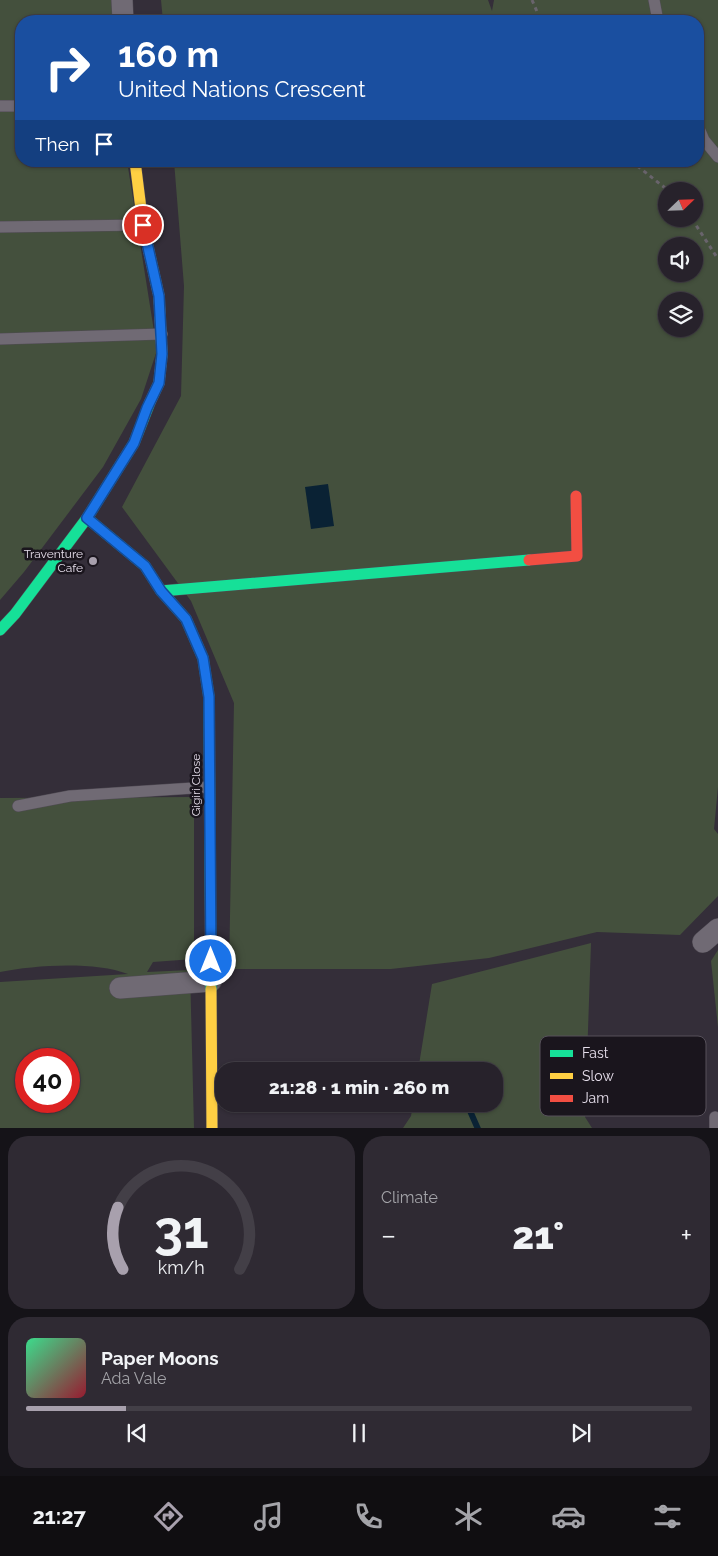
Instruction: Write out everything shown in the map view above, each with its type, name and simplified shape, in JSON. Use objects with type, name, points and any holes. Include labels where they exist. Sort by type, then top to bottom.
[{"type":"street","points":[[122,0],[123,15]]},
{"type":"street","points":[[0,630],[15,614],[87,518],[134,443],[159,383],[162,334],[159,296],[143,225],[137,167]]},
{"type":"street","points":[[161,591],[578,556],[576,496]]},
{"type":"street","name":"Gigiri Close","points":[[87,518],[145,566],[161,591],[186,619],[203,658],[209,697],[212,1128]]},
{"type":"street","points":[[120,988],[211,981]]},
{"type":"lane","points":[[654,0],[657,15]]},
{"type":"lane","points":[[0,106],[15,106]]},
{"type":"lane","points":[[704,140],[718,157]]},
{"type":"lane","points":[[0,227],[143,225]]},
{"type":"lane","points":[[0,338],[162,334]]},
{"type":"lane","points":[[18,806],[70,796],[209,787]]},
{"type":"path","points":[[532,0],[538,15]]},
{"type":"path","points":[[639,167],[658,182]]},
{"type":"path","points":[[698,228],[718,259]]},
{"type":"green space","points":[[0,0],[115,0],[116,15],[15,15],[15,167],[128,167],[157,350],[141,399],[103,467],[24,572],[0,600]]},
{"type":"green space","points":[[161,0],[488,0],[492,11],[494,0],[718,0],[718,787],[714,829],[718,834],[718,896],[680,935],[597,932],[489,958],[391,969],[229,969],[234,703],[191,601],[122,507],[181,396],[184,286],[174,167],[704,167],[704,15],[162,15]]},
{"type":"green space","points":[[194,797],[194,959],[153,962],[147,972],[190,970],[194,1128],[0,1128],[0,982],[128,974],[99,967],[82,966],[47,966],[0,972],[0,798]]},
{"type":"green space","points":[[591,943],[588,1036],[540,1036],[540,1116],[585,1116],[592,1128],[403,1128],[412,1112],[503,1112],[503,1062],[419,1062],[432,984]]},
{"type":"green space","points":[[718,950],[718,1027],[711,961]]},
{"type":"water","points":[[328,484],[334,526],[311,529],[305,487]]},
{"type":"waterway","points":[[471,1112],[478,1128]]},
{"type":"traffic: fast","points":[[0,630],[15,614],[87,518],[134,443],[150,402]]},
{"type":"traffic: fast","points":[[87,518],[145,566],[161,591],[186,619],[203,658],[209,697],[211,989]]},
{"type":"traffic: fast","points":[[161,591],[529,560]]},
{"type":"traffic: slow","points":[[136,167],[143,225],[159,296],[162,354],[159,383],[150,402]]},
{"type":"traffic: slow","points":[[211,989],[212,1128]]},
{"type":"traffic: jam","points":[[529,560],[577,556],[576,496]]},
{"type":"place","name":"Traventure Cafe","points":[[93,561]]},
{"type":"route","points":[[143,225],[159,296],[162,354],[159,383],[134,443],[87,518],[145,566],[161,591],[186,619],[203,658],[209,697],[211,961]]}]
